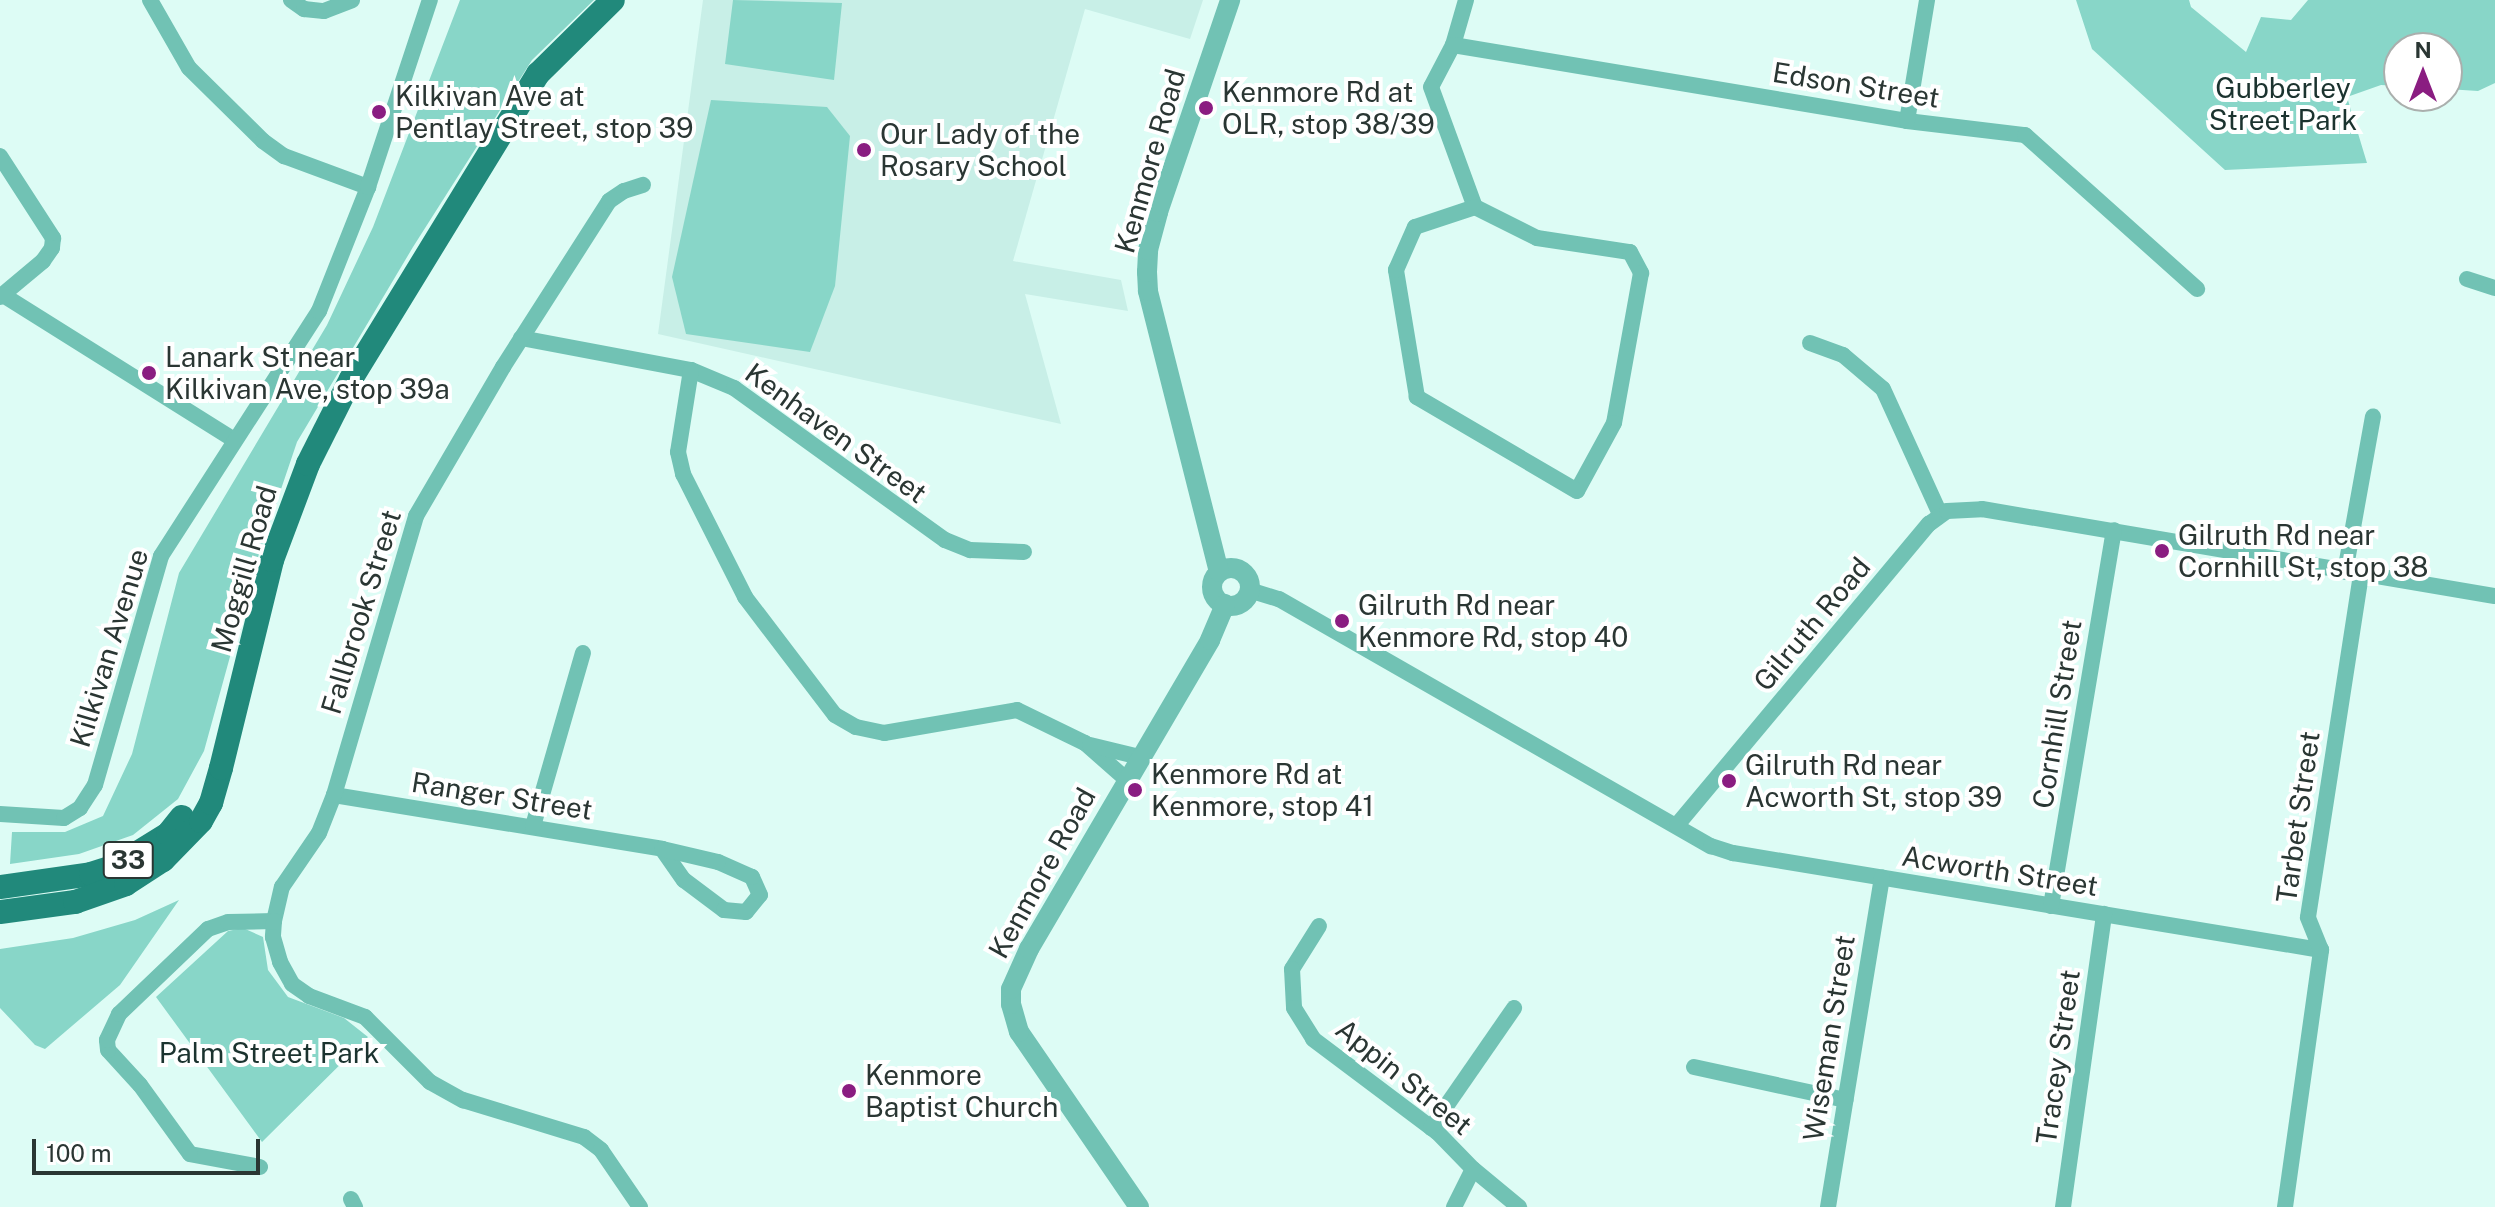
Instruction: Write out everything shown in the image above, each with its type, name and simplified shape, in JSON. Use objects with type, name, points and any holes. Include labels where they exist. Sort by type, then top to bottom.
[{"type":"main road","name":"Moggill Road","points":[[0,912],[75,902],[126,884],[163,860],[201,821],[211,803],[221,768],[272,560],[308,464],[351,379],[538,74],[613,0]]},
{"type":"main road","name":"Moggill Road","points":[[0,887],[91,874],[143,852],[168,834],[221,768]]},
{"type":"street","points":[[150,0],[189,68],[263,141],[284,156],[368,187]]},
{"type":"street","points":[[291,0],[304,9],[324,11],[352,0]]},
{"type":"street","name":"Kilkivan Avenue","points":[[0,814],[64,818],[80,808],[95,785],[161,556],[319,311],[368,187],[430,0]]},
{"type":"street","name":"Kenmore Road","points":[[1219,572],[1148,291],[1147,272],[1148,250],[1158,212],[1230,0]]},
{"type":"street","points":[[1466,0],[1453,45],[1431,87],[1475,207],[1537,238],[1630,252],[1641,273],[1614,423],[1577,491],[1417,397],[1396,270],[1415,227],[1475,207]]},
{"type":"street","points":[[1907,121],[1927,0]]},
{"type":"street","name":"Edson Street","points":[[1453,45],[1907,121],[2025,135],[2197,289]]},
{"type":"street","points":[[0,156],[47,223],[52,248],[43,261],[2,296],[234,440]]},
{"type":"street","name":"Fallbrook Street","points":[[274,921],[282,887],[319,833],[334,795],[416,516],[521,338],[609,201],[624,191],[643,185]]},
{"type":"street","points":[[2467,279],[2495,288]]},
{"type":"street","name":"Kenhaven Street","points":[[521,338],[691,370],[734,388],[945,540],[970,550],[1024,552]]},
{"type":"street","points":[[1810,343],[1843,355],[1883,389],[1940,514],[1972,508],[2495,596]]},
{"type":"street","points":[[691,370],[678,452],[683,474],[745,597],[835,715],[856,727],[884,733],[1017,710],[1085,743],[1140,757]]},
{"type":"street","name":"Tarbet Street","points":[[2285,1207],[2321,950],[2308,917],[2373,417]]},
{"type":"street","name":"Gilruth Road","points":[[1677,825],[1940,514]]},
{"type":"street","name":"Cornhill Street","points":[[2051,906],[2114,530]]},
{"type":"street","points":[[1230,568],[1241,571],[1248,579],[1249,590],[1238,604],[1225,604],[1213,593],[1213,581],[1219,572],[1230,568]]},
{"type":"street","points":[[1249,590],[1279,599],[1677,825]]},
{"type":"street","name":"Kenmore Road","points":[[1139,1207],[1019,1032],[1011,1004],[1017,972],[1210,640],[1225,604]]},
{"type":"street","points":[[533,826],[583,653]]},
{"type":"street","points":[[1085,743],[1127,780]]},
{"type":"street","name":"Ranger Street","points":[[334,795],[533,826],[662,849],[718,862],[752,877],[760,895],[746,912],[724,910],[684,880],[662,849]]},
{"type":"street","name":"Acworth Street","points":[[1677,825],[1711,846],[1733,853],[2321,950]]},
{"type":"street","name":"Wiseman Street","points":[[1828,1207],[1882,877]]},
{"type":"street","name":"Tracey Street","points":[[2063,1207],[2104,914]]},
{"type":"street","points":[[260,1167],[190,1154],[148,1094],[108,1050],[107,1040],[119,1014],[208,929],[228,922],[274,921],[273,937],[280,962],[292,984],[309,996],[365,1017],[430,1082],[463,1100],[584,1137],[601,1150],[640,1207]]},
{"type":"street","name":"Appin Street","points":[[1319,926],[1292,969],[1294,1008],[1313,1039],[1431,1128],[1473,1169],[1519,1207]]},
{"type":"street","points":[[1431,1128],[1514,1008]]},
{"type":"street","points":[[1694,1067],[1845,1100]]},
{"type":"street","points":[[1454,1207],[1473,1169]]},
{"type":"shaded area","name":"Our Lady of the Rosary School","points":[[703,0],[1203,0],[1190,39],[1085,9],[1013,261],[1121,280],[1128,311],[1025,294],[1061,424],[658,334]]},
{"type":"green space","points":[[460,0],[594,0],[532,60],[413,247],[297,442],[255,566],[204,751],[178,799],[133,835],[79,854],[10,864],[12,832],[65,832],[103,816],[132,754],[179,573],[327,325],[373,227]]},
{"type":"green space","points":[[733,0],[842,3],[834,80],[725,64]]},
{"type":"green space","name":"Gubberley Street Park","points":[[2076,0],[2189,0],[2191,7],[2246,52],[2261,17],[2291,20],[2308,0],[2495,0],[2495,83],[2478,91],[2463,90],[2463,32],[2383,32],[2383,85],[2347,97],[2367,163],[2225,170],[2092,49]]},
{"type":"green space","points":[[711,100],[827,107],[850,136],[835,286],[810,352],[686,334],[672,277]]},
{"type":"green space","points":[[179,900],[120,985],[45,1049],[35,1045],[0,1008],[0,949],[73,938],[135,920]]},
{"type":"green space","name":"Palm Street Park","points":[[243,928],[263,937],[268,970],[288,997],[344,1018],[368,1037],[262,1142],[156,997],[228,931]]},
{"type":"place","name":"Kenmore Rd at OLR, stop 38/39","points":[[1206,108]]},
{"type":"place","name":"Kilkivan Ave at Pentlay Street, stop 39","points":[[379,112]]},
{"type":"place","name":"Our Lady of the Rosary School","points":[[864,150]]},
{"type":"place","name":"Lanark St near Kilkivan Ave, stop 39a","points":[[149,373]]},
{"type":"place","name":"Gilruth Rd near Cornhill St, stop 38","points":[[2162,551]]},
{"type":"place","name":"Gilruth Rd near Kenmore Rd, stop 40","points":[[1342,621]]},
{"type":"place","name":"Gilruth Rd near Acworth St, stop 39","points":[[1729,781]]},
{"type":"place","name":"Kenmore Rd at Kenmore, stop 41","points":[[1135,790]]},
{"type":"place","name":"Kenmore Baptist Church","points":[[849,1091]]}]
